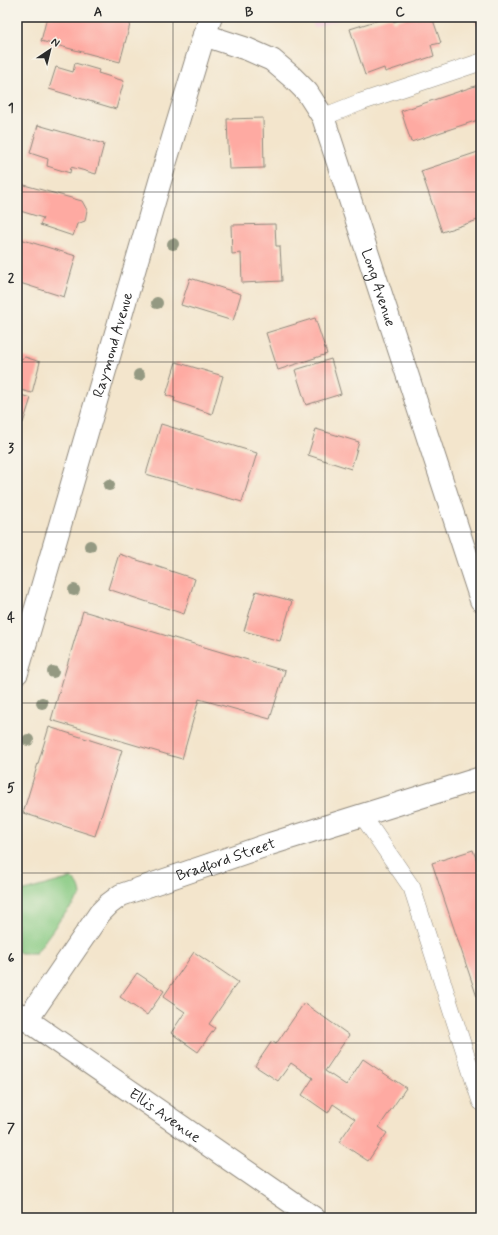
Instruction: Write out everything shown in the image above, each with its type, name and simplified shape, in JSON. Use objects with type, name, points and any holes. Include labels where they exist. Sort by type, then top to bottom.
[{"type":"street","name":"Long Avenue","points":[[208,26],[247,49],[272,60],[307,92],[323,117],[481,600]]},
{"type":"street","name":"Raymond Avenue","points":[[17,673],[162,171],[208,26]]},
{"type":"street","name":"Bradford Street","points":[[22,1016],[100,913],[121,895],[270,844],[481,778]]},
{"type":"street","name":"Ellis Avenue","points":[[22,1016],[314,1218]]},
{"type":"lane","points":[[323,117],[361,102],[481,62]]},
{"type":"lane","points":[[362,815],[412,888],[481,1102]]},
{"type":"shaded area","points":[[311,17],[348,17],[314,28]]},
{"type":"green space","points":[[71,878],[78,885],[81,895],[62,917],[36,953],[21,953],[17,951],[17,893]]},
{"type":"building","points":[[47,17],[132,17],[120,62],[41,41]]},
{"type":"building","points":[[392,17],[393,22],[409,17],[432,17],[441,43],[431,45],[434,56],[385,72],[384,68],[365,75],[350,29]]},
{"type":"building","points":[[474,17],[481,17],[481,36]]},
{"type":"building","points":[[75,63],[99,70],[98,73],[124,81],[116,109],[49,89],[56,67],[73,72]]},
{"type":"building","points":[[481,84],[481,119],[411,142],[401,111]]},
{"type":"building","points":[[263,118],[264,168],[229,169],[227,119]]},
{"type":"building","points":[[38,125],[104,144],[96,174],[71,167],[70,173],[47,166],[48,159],[30,153]]},
{"type":"building","points":[[481,151],[481,219],[442,232],[421,171]]},
{"type":"building","points":[[17,183],[82,201],[87,210],[85,221],[77,224],[73,236],[40,225],[43,218],[17,210]]},
{"type":"building","points":[[275,224],[276,246],[280,246],[282,281],[242,283],[241,253],[232,254],[231,225]]},
{"type":"building","points":[[17,238],[76,256],[64,297],[17,282]]},
{"type":"building","points":[[190,278],[241,294],[233,321],[181,305]]},
{"type":"building","points":[[315,318],[327,354],[278,370],[266,333]]},
{"type":"building","points":[[25,357],[40,362],[32,393],[17,389],[17,361]]},
{"type":"building","points":[[331,359],[341,394],[306,405],[295,370]]},
{"type":"building","points":[[176,362],[223,376],[212,414],[174,401],[175,398],[166,395]]},
{"type":"building","points":[[17,394],[31,398],[23,423],[17,421]]},
{"type":"building","points":[[161,424],[257,453],[242,502],[146,474]]},
{"type":"building","points":[[316,429],[359,442],[351,469],[308,455]]},
{"type":"building","points":[[119,554],[195,579],[184,614],[108,589]]},
{"type":"building","points":[[256,591],[292,601],[280,641],[244,631]]},
{"type":"building","points":[[83,611],[285,671],[270,719],[199,699],[182,759],[51,720]]},
{"type":"building","points":[[49,727],[122,750],[95,836],[23,813]]},
{"type":"building","points":[[473,850],[480,870],[481,869],[481,999],[478,1000],[432,863]]},
{"type":"building","points":[[194,952],[238,982],[209,1024],[215,1028],[198,1052],[171,1033],[185,1012],[163,997]]},
{"type":"building","points":[[137,973],[164,991],[147,1015],[120,997]]},
{"type":"building","points":[[304,1003],[349,1035],[325,1071],[346,1085],[363,1059],[406,1088],[379,1127],[387,1133],[368,1161],[339,1142],[355,1119],[333,1104],[328,1113],[302,1095],[313,1078],[291,1063],[278,1081],[255,1066],[272,1041],[276,1044]]}]
